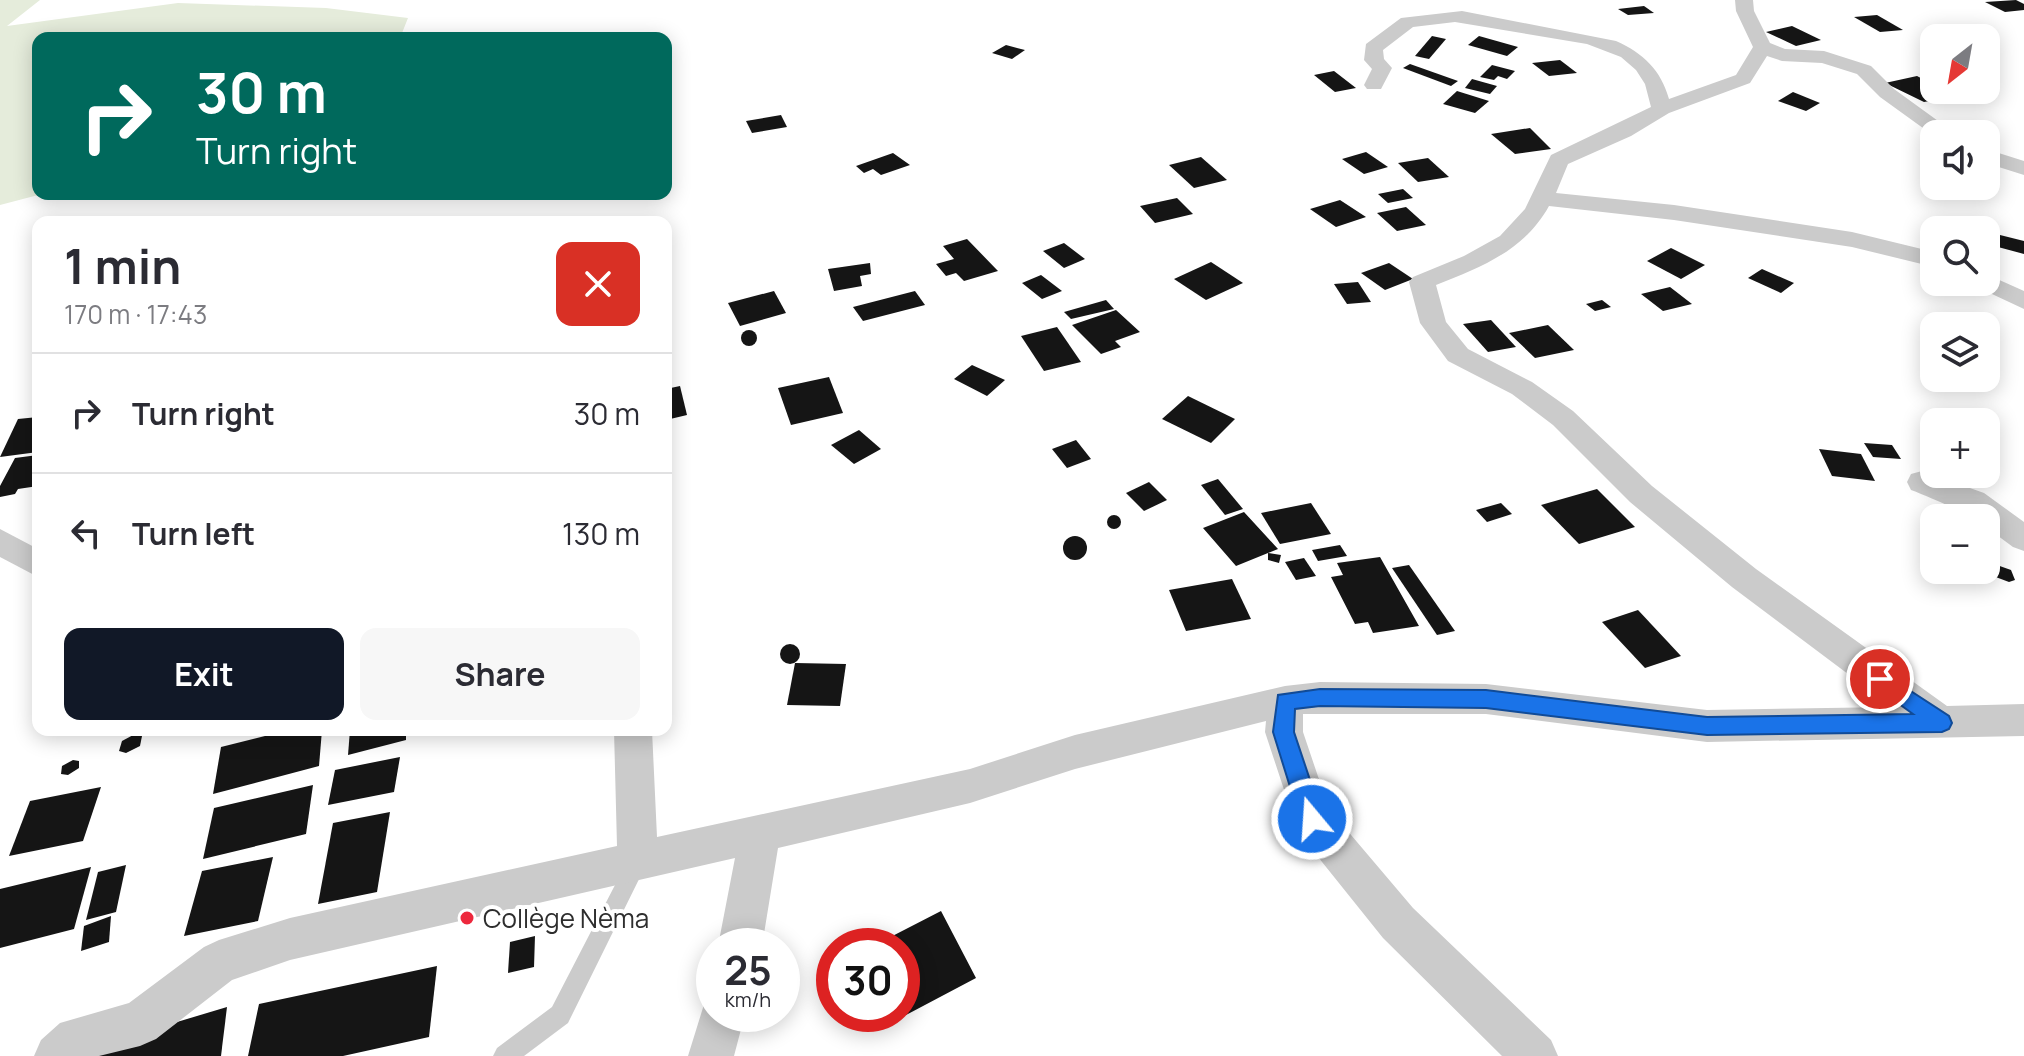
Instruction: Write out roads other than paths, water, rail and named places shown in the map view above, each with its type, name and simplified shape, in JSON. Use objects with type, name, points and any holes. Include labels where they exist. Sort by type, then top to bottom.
[{"type":"street","points":[[1744,0],[1745,11],[1762,47],[1782,55],[1824,57],[1864,70],[1887,93],[1925,120]]},
{"type":"street","points":[[1374,85],[1382,68],[1374,60],[1373,48],[1407,22],[1463,16],[1607,42],[1637,59],[1659,89],[1662,109]]},
{"type":"street","points":[[1762,47],[1743,79],[1662,109],[1623,131],[1559,160],[1545,199],[1518,236],[1481,259],[1422,282],[1433,323],[1458,355],[1522,388],[1563,418],[1641,494],[1744,578],[1942,723]]},
{"type":"street","points":[[2000,160],[2024,168]]},
{"type":"street","points":[[1545,199],[1624,204],[1908,249],[1920,254]]},
{"type":"street","points":[[2000,289],[2024,301]]},
{"type":"street","points":[[1938,488],[1973,501],[2024,539]]},
{"type":"street","points":[[0,541],[32,561]]},
{"type":"street","points":[[57,1056],[76,1039],[140,1023],[219,962],[290,939],[970,786],[1075,752],[1285,701],[1320,697],[1486,699],[1707,726],[2024,720]]},
{"type":"street","points":[[1285,701],[1284,732],[1312,819],[1398,923],[1535,1056]]},
{"type":"street","points":[[633,736],[638,861]]},
{"type":"street","points":[[743,928],[760,833]]},
{"type":"street","points":[[711,1056],[717,1032]]},
{"type":"lane","points":[[505,1056],[560,1015],[638,861]]},
{"type":"place","name":"Collège Nèma","points":[[467,918]]}]
